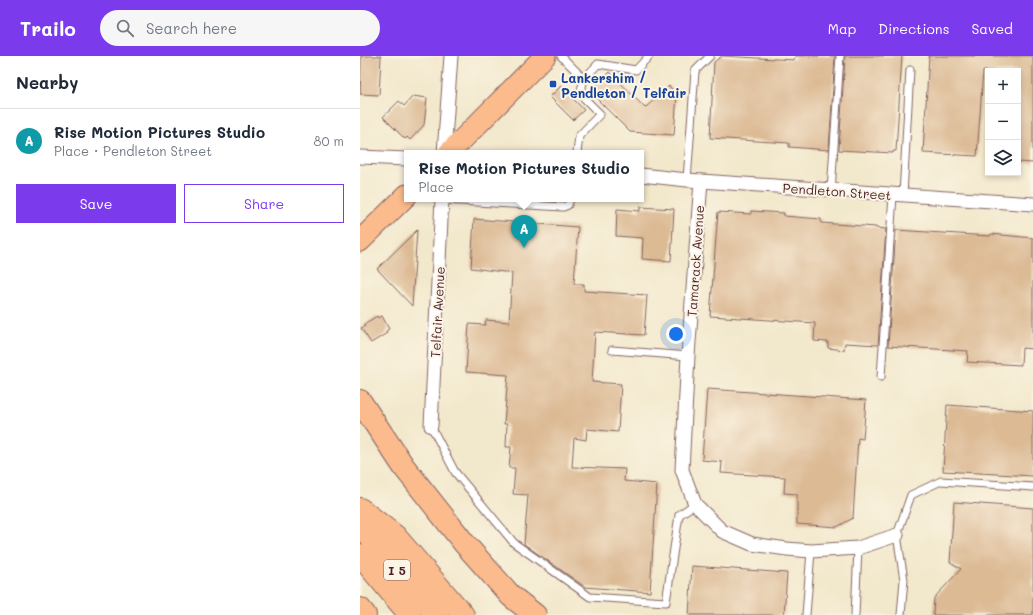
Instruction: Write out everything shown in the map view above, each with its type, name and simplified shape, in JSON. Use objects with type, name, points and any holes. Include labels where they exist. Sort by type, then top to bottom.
[{"type":"highway","points":[[360,401],[404,467],[464,543],[511,596],[535,615]]},
{"type":"highway","points":[[360,510],[395,536],[463,615]]},
{"type":"highway","name":"I 5","points":[[360,523],[398,572],[437,615]]},
{"type":"highway","points":[[360,555],[410,615]]},
{"type":"highway","points":[[360,573],[394,615]]},
{"type":"highway","points":[[360,609],[365,615]]},
{"type":"main road","points":[[453,150],[545,56]]},
{"type":"main road","points":[[360,241],[404,198]]},
{"type":"street","points":[[444,150],[451,56]]},
{"type":"street","points":[[360,158],[404,159]]},
{"type":"street","name":"Pendleton Street","points":[[644,175],[831,191],[1033,204]]},
{"type":"street","name":"Tamarack Avenue","points":[[701,181],[688,356],[682,470],[695,504],[722,531],[752,544],[811,551],[858,548],[897,535]]},
{"type":"street","name":"Telfair Avenue","points":[[431,426],[442,202]]},
{"type":"lane","points":[[561,56],[584,79]]},
{"type":"lane","points":[[577,150],[579,136],[600,114],[580,94],[584,79],[598,64],[636,70],[649,56]]},
{"type":"lane","points":[[687,180],[695,71],[710,56]]},
{"type":"lane","points":[[831,191],[840,56]]},
{"type":"lane","points":[[881,378],[910,70]]},
{"type":"lane","points":[[477,202],[563,207],[568,205],[569,202]]},
{"type":"lane","points":[[612,350],[688,356]]},
{"type":"lane","points":[[431,426],[455,472],[514,544],[590,597],[666,602],[678,515],[695,504]]},
{"type":"lane","points":[[901,615],[904,580],[897,535],[911,495],[941,481],[1033,487]]},
{"type":"lane","points":[[855,615],[858,548]]},
{"type":"lane","points":[[806,615],[811,551]]},
{"type":"building","points":[[361,56],[381,56],[379,95],[360,94]]},
{"type":"building","points":[[722,56],[794,60],[795,56],[835,56],[829,150],[789,147],[789,143],[710,138],[714,62]]},
{"type":"building","points":[[845,56],[902,56],[896,151],[893,151],[893,153],[839,150]]},
{"type":"building","points":[[929,56],[1033,56],[1033,163],[1021,162],[1021,68],[985,68],[985,71],[983,71],[977,156],[923,153]]},
{"type":"building","points":[[610,72],[645,108],[669,86],[677,94],[674,135],[630,132],[590,92]]},
{"type":"building","points":[[561,86],[584,110],[573,120],[550,97]]},
{"type":"building","points":[[413,96],[427,98],[424,125],[410,140],[407,137],[405,139],[383,117],[399,101],[404,106]]},
{"type":"building","points":[[640,207],[674,209],[671,261],[642,259],[643,238],[616,236],[617,209],[640,211]]},
{"type":"building","points":[[751,211],[784,213],[784,216],[821,219],[821,223],[886,229],[878,345],[845,343],[844,350],[828,348],[828,342],[814,341],[815,323],[710,316],[718,212],[751,214]]},
{"type":"building","points":[[474,219],[578,227],[574,284],[584,284],[584,291],[647,295],[644,335],[595,332],[592,382],[621,384],[618,432],[587,429],[586,440],[574,438],[572,467],[625,469],[624,481],[657,484],[650,592],[585,587],[524,544],[528,495],[513,494],[515,468],[509,468],[511,447],[506,447],[507,424],[504,424],[508,375],[466,372],[469,324],[485,325],[486,320],[509,322],[512,273],[471,268]]},
{"type":"building","points":[[417,230],[412,306],[377,269]]},
{"type":"building","points":[[896,230],[990,236],[991,234],[1033,238],[1033,349],[1022,348],[1021,365],[967,362],[968,351],[888,346]]},
{"type":"building","points":[[377,316],[378,318],[382,316],[389,329],[386,331],[387,333],[371,343],[361,328],[365,326],[364,324]]},
{"type":"building","points":[[707,389],[866,400],[863,439],[858,438],[853,518],[837,527],[797,524],[797,494],[784,493],[785,477],[721,473],[722,462],[702,460]]},
{"type":"building","points":[[947,405],[1033,411],[1033,476],[943,471]]},
{"type":"building","points":[[954,502],[1033,508],[1033,615],[933,615],[934,598],[961,569],[950,562]]},
{"type":"building","points":[[692,566],[787,573],[784,615],[689,615]]},
{"type":"place","name":"Lankershim / Pendleton / Telfair","points":[[553,84]]},
{"type":"place","name":"Rise Motion Pictures Studio","points":[[524,248]]}]
